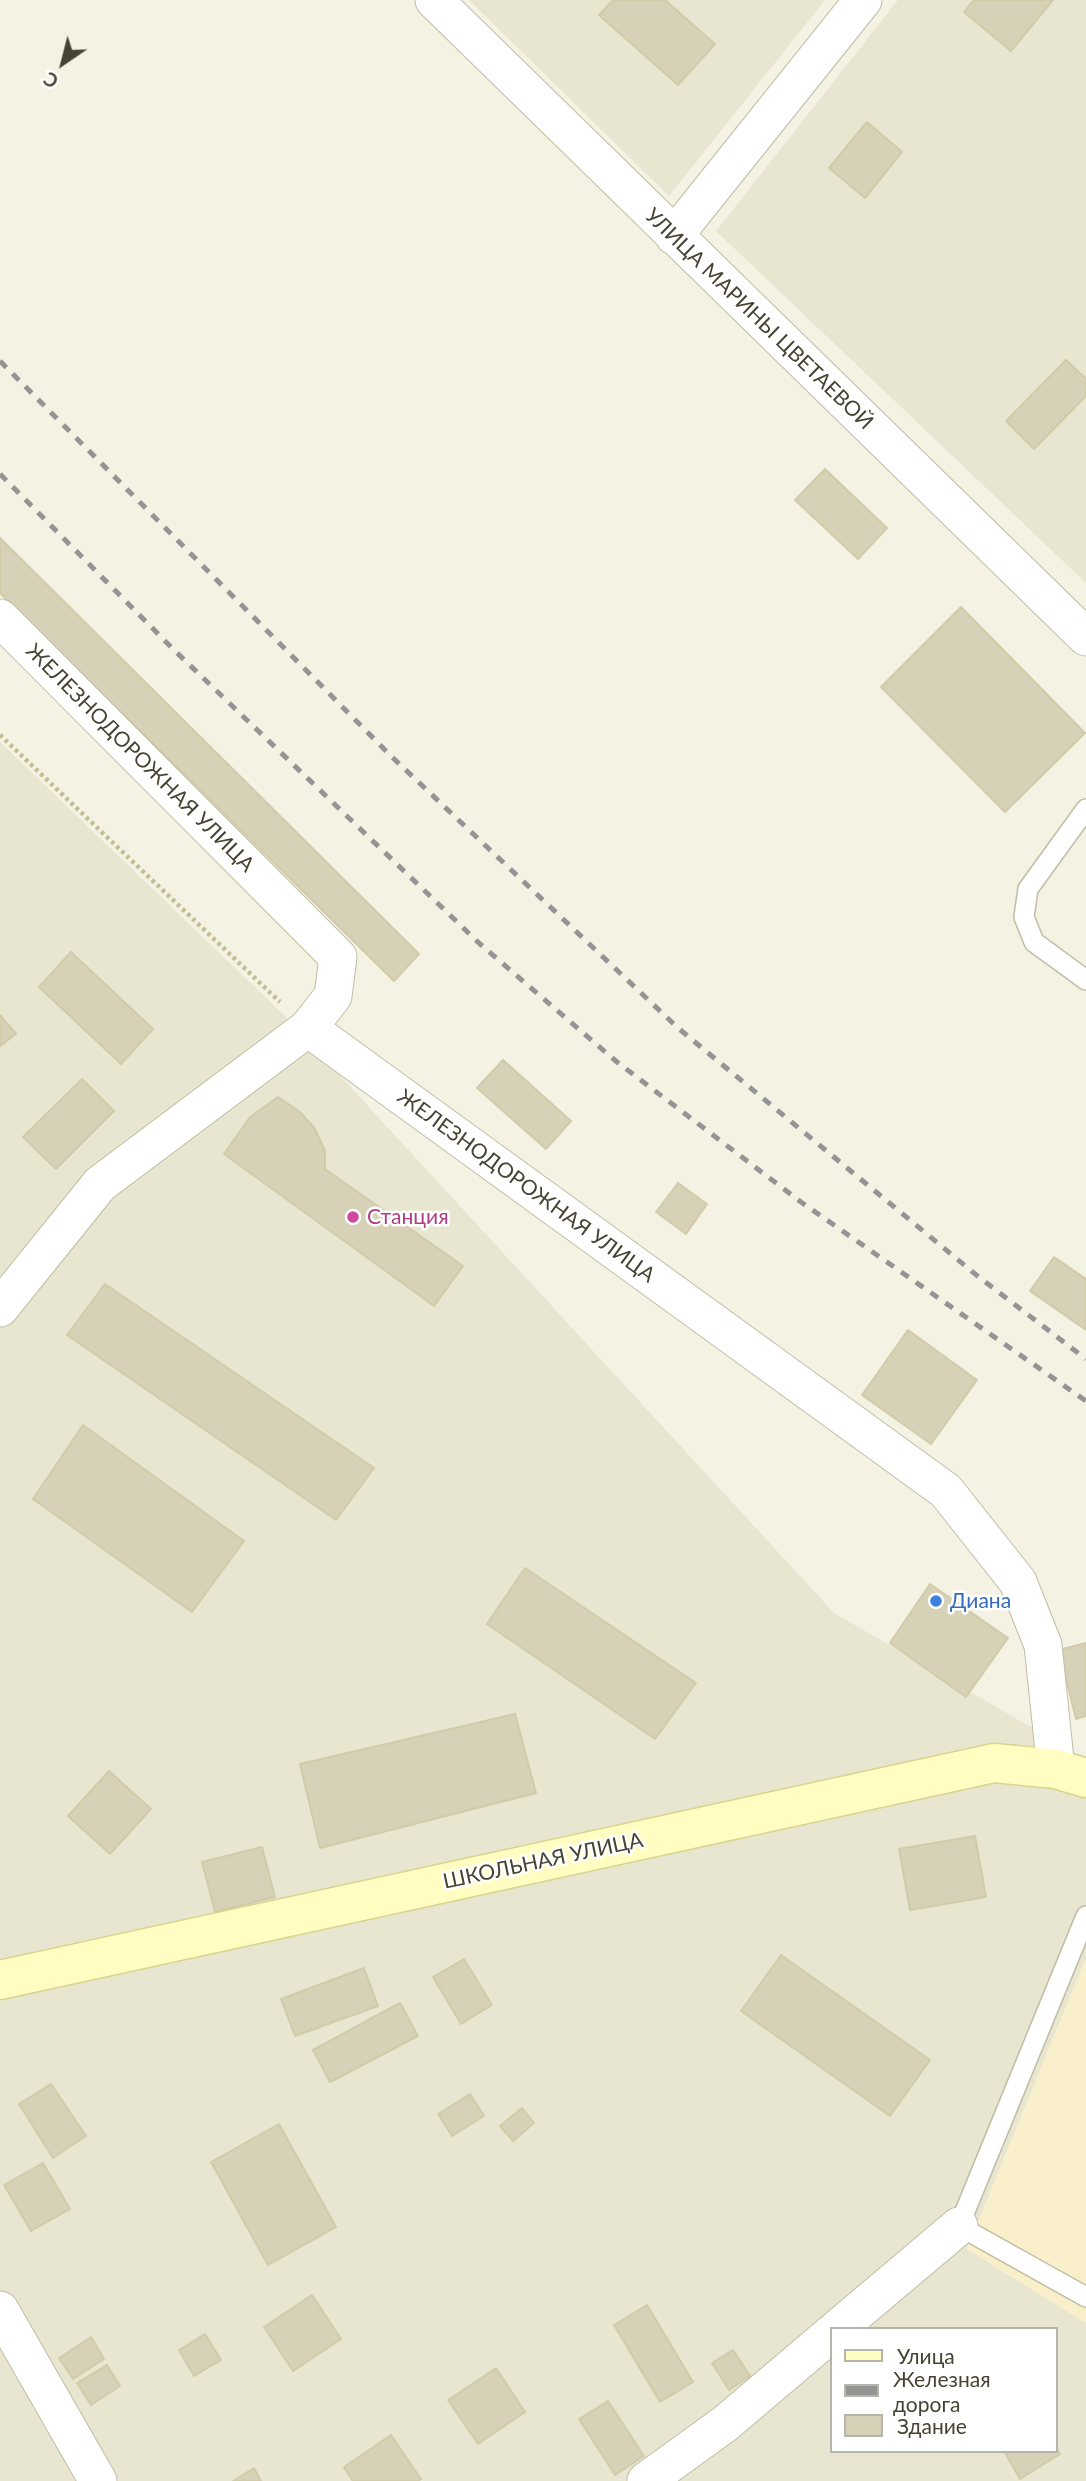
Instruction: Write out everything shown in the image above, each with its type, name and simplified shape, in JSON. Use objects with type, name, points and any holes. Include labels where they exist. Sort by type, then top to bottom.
[{"type":"street","name":"УЛИЦА МАРИНЫ ЦВЕТАЕВОЙ","points":[[434,0],[1086,637]]},
{"type":"street","points":[[674,236],[863,0]]},
{"type":"street","name":"ЖЕЛЕЗНОДОРОЖНАЯ УЛИЦА","points":[[7,638],[338,957],[333,996],[307,1028],[946,1491],[1018,1582],[1043,1645],[1071,1774]]},
{"type":"street","points":[[0,1308],[100,1185],[307,1028]]},
{"type":"street","name":"ШКОЛЬНАЯ УЛИЦА","points":[[0,1980],[995,1763],[1071,1774]]},
{"type":"street","points":[[839,2327],[959,2226]]},
{"type":"street","points":[[0,2310],[99,2481]]},
{"type":"street","points":[[646,2481],[726,2423],[830,2335]]},
{"type":"lane","points":[[1086,809],[1028,889],[1024,917],[1034,942],[1086,980]]},
{"type":"lane","points":[[1086,1916],[959,2226],[1086,2297]]},
{"type":"path","points":[[0,735],[307,1028]]},
{"type":"shaded area","points":[[469,0],[825,0],[669,196]]},
{"type":"shaded area","points":[[898,0],[1086,0],[1086,583],[716,231]]},
{"type":"shaded area","points":[[0,742],[288,1019],[834,1613],[1086,1759],[1086,1958],[967,2249],[1086,2323],[1086,2481],[0,2481]]},
{"type":"shaded area","points":[[1086,1958],[1086,2323],[967,2249]]},
{"type":"building","points":[[613,0],[665,0],[715,44],[678,85],[599,15]]},
{"type":"building","points":[[974,0],[1053,0],[1011,51],[964,12]]},
{"type":"building","points":[[867,122],[902,152],[865,198],[829,168]]},
{"type":"building","points":[[1066,360],[1086,379],[1086,396],[1034,449],[1006,421]]},
{"type":"building","points":[[825,469],[887,528],[858,559],[795,500]]},
{"type":"building","points":[[0,538],[419,954],[394,981],[0,593]]},
{"type":"building","points":[[961,607],[1085,733],[1005,812],[881,687]]},
{"type":"building","points":[[71,952],[153,1029],[121,1064],[39,987]]},
{"type":"building","points":[[0,1015],[16,1034],[0,1046]]},
{"type":"building","points":[[503,1060],[571,1121],[546,1149],[477,1088]]},
{"type":"building","points":[[82,1079],[114,1111],[56,1169],[23,1137]]},
{"type":"building","name":"Станция","points":[[278,1097],[300,1112],[315,1129],[325,1151],[325,1169],[463,1266],[434,1306],[224,1154],[250,1117]]},
{"type":"building","points":[[678,1183],[707,1204],[686,1234],[656,1212]]},
{"type":"building","points":[[1054,1257],[1086,1279],[1086,1330],[1030,1291]]},
{"type":"building","points":[[105,1284],[374,1468],[336,1520],[67,1335]]},
{"type":"building","points":[[908,1330],[977,1380],[931,1444],[862,1395]]},
{"type":"building","points":[[83,1425],[244,1541],[192,1612],[33,1499]]},
{"type":"building","points":[[525,1568],[696,1683],[655,1739],[487,1624]]},
{"type":"building","points":[[930,1584],[1008,1638],[966,1697],[890,1643]]},
{"type":"building","points":[[1086,1643],[1086,1716],[1076,1719],[1059,1650]]},
{"type":"building","points":[[515,1714],[536,1793],[320,1848],[300,1764]]},
{"type":"building","points":[[109,1771],[151,1809],[110,1854],[68,1816]]},
{"type":"building","points":[[975,1836],[986,1897],[910,1910],[899,1849]]},
{"type":"building","points":[[262,1847],[275,1897],[215,1912],[202,1862]]},
{"type":"building","points":[[781,1955],[930,2060],[890,2116],[741,2011]]},
{"type":"building","points":[[464,1959],[492,2005],[461,2024],[433,1977]]},
{"type":"building","points":[[364,1968],[378,2006],[295,2036],[281,1999]]},
{"type":"building","points":[[400,2003],[418,2036],[330,2082],[313,2050]]},
{"type":"building","points":[[51,2084],[86,2136],[53,2158],[19,2104]]},
{"type":"building","points":[[470,2094],[484,2116],[452,2136],[438,2114]]},
{"type":"building","points":[[522,2108],[534,2123],[513,2141],[500,2126]]},
{"type":"building","points":[[279,2124],[336,2227],[268,2265],[211,2162]]},
{"type":"building","points":[[43,2163],[70,2209],[31,2231],[4,2185]]},
{"type":"building","points":[[312,2295],[341,2339],[293,2371],[264,2327]]},
{"type":"building","points":[[647,2305],[693,2382],[660,2402],[614,2325]]},
{"type":"building","points":[[205,2334],[221,2360],[194,2376],[179,2350]]},
{"type":"building","points":[[91,2337],[104,2359],[73,2379],[59,2358]]},
{"type":"building","points":[[733,2350],[750,2376],[729,2390],[712,2363]]},
{"type":"building","points":[[107,2365],[120,2386],[91,2405],[77,2383]]},
{"type":"building","points":[[496,2368],[525,2412],[478,2444],[448,2400]]},
{"type":"building","points":[[608,2401],[644,2456],[615,2475],[579,2419]]},
{"type":"building","points":[[391,2435],[421,2479],[353,2481],[344,2467]]},
{"type":"building","points":[[1058,2450],[1060,2454],[1020,2479],[1005,2453],[1058,2453]]},
{"type":"building","points":[[254,2468],[261,2481],[233,2481]]},
{"type":"railway","points":[[0,361],[392,757],[678,1028],[980,1278],[1086,1359]]},
{"type":"railway","points":[[0,474],[173,649],[480,944],[617,1062],[801,1202],[1086,1401]]},
{"type":"place","name":"Станция","points":[[353,1217]]},
{"type":"place","name":"Диана","points":[[936,1601]]}]
